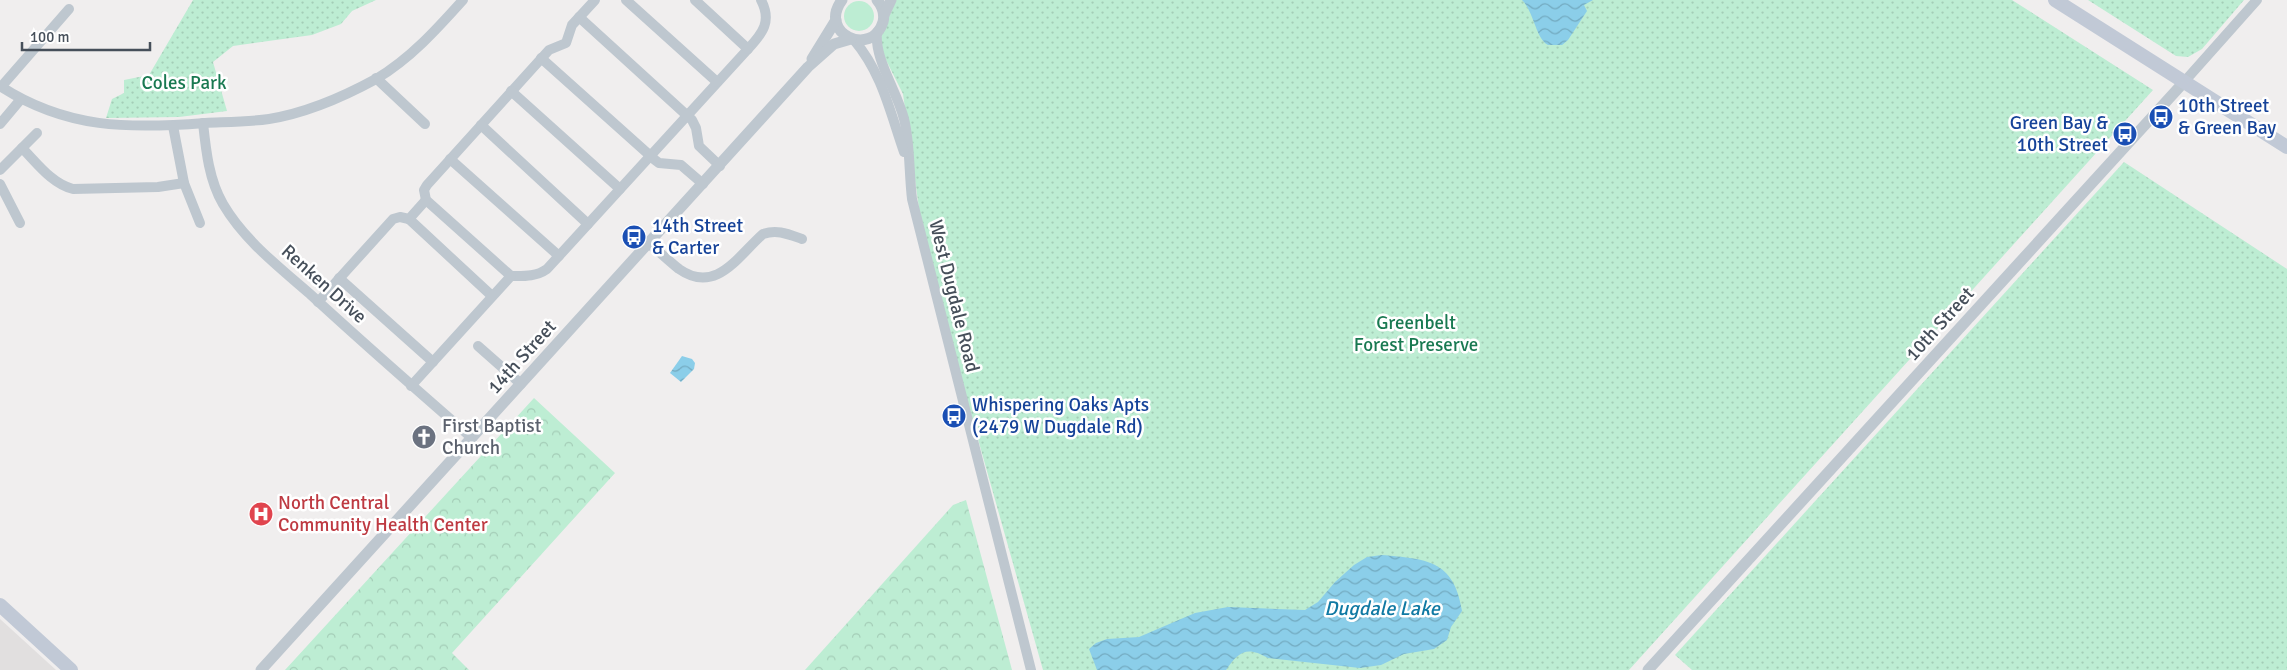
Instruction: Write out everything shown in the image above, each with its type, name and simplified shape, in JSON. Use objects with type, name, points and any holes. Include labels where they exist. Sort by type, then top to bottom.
[{"type":"main road","points":[[2055,0],[2287,147]]},
{"type":"main road","points":[[0,605],[71,670]]},
{"type":"street","points":[[69,9],[0,86],[21,99],[40,107],[83,120],[125,127],[173,126],[269,119],[301,111],[376,78],[415,49],[462,0]]},
{"type":"street","points":[[510,276],[426,200],[424,190],[541,58],[549,50],[566,43],[570,28],[595,0]]},
{"type":"street","points":[[626,0],[717,82]]},
{"type":"street","points":[[694,0],[748,49]]},
{"type":"street","points":[[411,386],[510,276],[542,274],[763,33],[767,17],[761,0]]},
{"type":"street","points":[[877,0],[884,15]]},
{"type":"street","points":[[891,0],[877,32],[878,56],[894,88],[905,122],[908,163]]},
{"type":"street","name":"10th Street","points":[[1648,670],[2257,0]]},
{"type":"street","name":"14th Street","points":[[808,67],[836,20],[840,2]]},
{"type":"street","points":[[579,17],[687,115],[696,128],[699,146],[720,166]]},
{"type":"street","points":[[836,20],[841,31],[852,39],[870,61],[882,84],[908,163]]},
{"type":"street","name":"14th Street","points":[[261,670],[808,67],[834,44],[852,39],[866,39],[877,32]]},
{"type":"street","points":[[541,58],[650,156],[659,163],[681,165],[703,184]]},
{"type":"street","points":[[376,78],[425,124]]},
{"type":"street","points":[[511,91],[620,189]]},
{"type":"street","points":[[0,124],[21,99]]},
{"type":"street","name":"Renken Drive","points":[[203,123],[208,160],[214,185],[222,203],[236,224],[250,240],[318,302],[472,438]]},
{"type":"street","points":[[480,125],[588,224]]},
{"type":"street","points":[[173,126],[184,183],[200,223]]},
{"type":"street","points":[[0,170],[37,133]]},
{"type":"street","points":[[22,148],[56,182],[64,187],[74,189],[158,187],[184,183]]},
{"type":"street","points":[[450,159],[559,256]]},
{"type":"street","name":"West Dugdale Road","points":[[908,163],[912,199],[1031,670]]},
{"type":"street","points":[[0,184],[20,223]]},
{"type":"street","points":[[409,219],[426,200]]},
{"type":"street","points":[[318,302],[393,219],[400,217],[409,219],[492,296]]},
{"type":"street","points":[[649,244],[679,268],[694,277],[702,278],[720,274],[763,234],[771,231],[781,232],[802,239]]},
{"type":"street","points":[[339,278],[433,362]]},
{"type":"street","points":[[478,346],[521,384]]},
{"type":"shaded area","points":[[0,619],[56,670],[0,670]]},
{"type":"green space","name":"Coles Park","points":[[193,0],[376,0],[352,11],[341,24],[312,35],[233,46],[213,62],[227,111],[179,117],[106,118],[112,99],[124,93],[124,80],[149,75]]},
{"type":"green space","name":"Greenbelt Forest Preserve","points":[[896,0],[2012,0],[2153,90],[1629,670],[1043,670],[925,251],[903,94],[879,46],[882,33]]},
{"type":"green space","points":[[2088,0],[2244,0],[2202,49],[2188,57],[2176,56]]},
{"type":"green space","points":[[859,1],[869,6],[874,16],[869,26],[859,31],[849,26],[844,16],[849,6]]},
{"type":"green space","points":[[2124,162],[2287,269],[2287,670],[1692,670],[1675,655]]},
{"type":"green space","points":[[534,398],[615,473],[452,653],[469,670],[285,670]]},
{"type":"green space","points":[[966,500],[1012,670],[805,670],[953,505]]},
{"type":"water","points":[[1522,0],[1593,0],[1584,5],[1587,11],[1568,40],[1562,45],[1548,45],[1541,37]]},
{"type":"water","points":[[682,356],[692,359],[695,363],[694,369],[681,382],[670,373]]},
{"type":"water","name":"Dugdale Lake","points":[[1382,555],[1412,558],[1435,565],[1445,571],[1452,581],[1458,594],[1462,611],[1451,627],[1447,640],[1434,649],[1404,654],[1381,665],[1360,668],[1268,658],[1254,652],[1244,652],[1235,658],[1226,670],[1097,670],[1089,649],[1096,643],[1107,639],[1139,637],[1195,613],[1228,607],[1305,610],[1318,602],[1335,582],[1354,565],[1367,557]]},
{"type":"place","name":"10th Street & Green Bay","points":[[2161,117]]},
{"type":"place","name":"Green Bay & 10th Street","points":[[2125,134]]},
{"type":"place","name":"14th Street & Carter","points":[[634,237]]},
{"type":"place","name":"Whispering Oaks Apts (2479 W Dugdale Rd)","points":[[954,416]]},
{"type":"place","name":"First Baptist Church","points":[[424,437]]},
{"type":"place","name":"North Central Community Health Center","points":[[261,514]]}]
